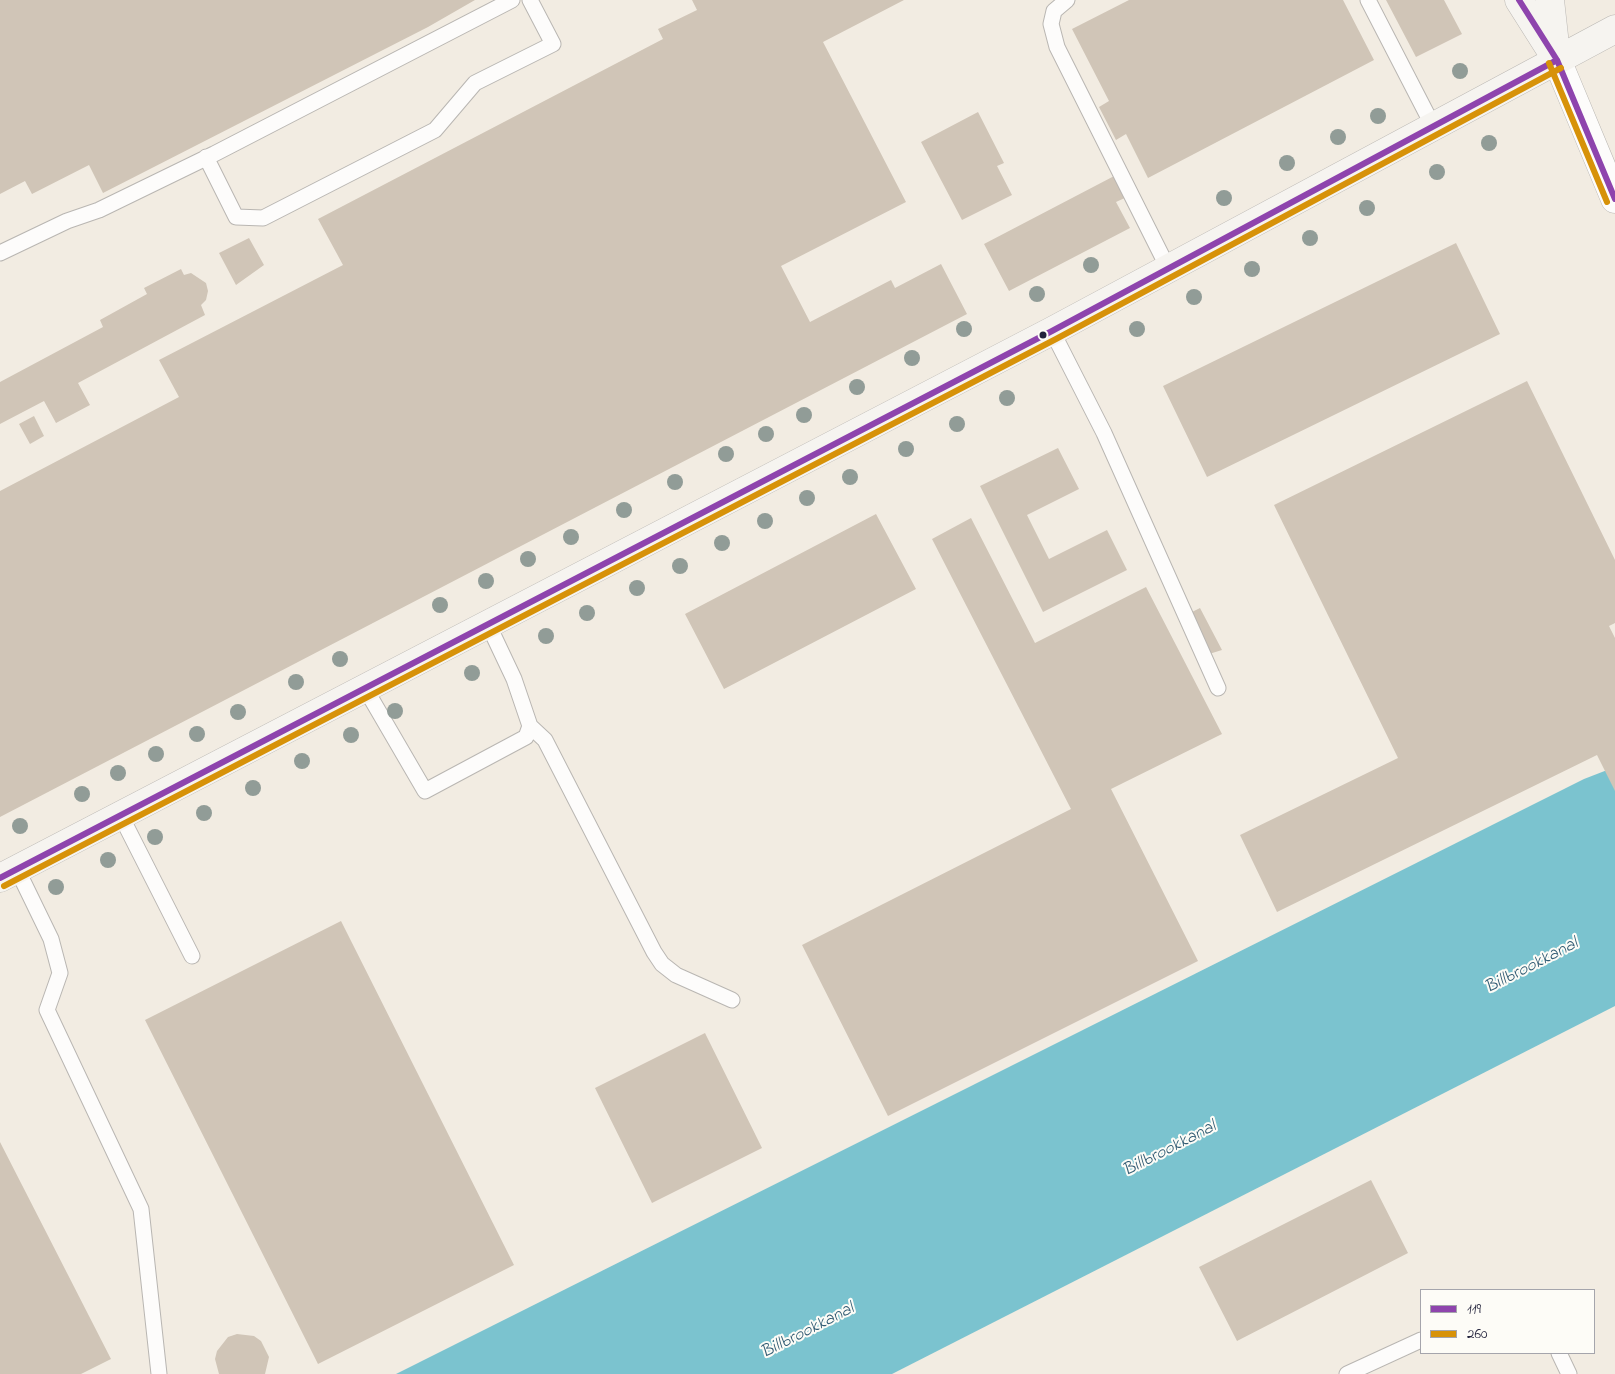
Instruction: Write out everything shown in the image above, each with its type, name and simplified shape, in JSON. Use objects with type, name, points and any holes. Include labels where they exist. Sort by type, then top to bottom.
[{"type":"main road","points":[[1519,0],[1557,60]]},
{"type":"main road","points":[[1550,0],[1557,60]]},
{"type":"main road","points":[[9,874],[1169,270],[1615,30]]},
{"type":"street","points":[[1557,60],[1615,199]]},
{"type":"lane","points":[[0,253],[68,221],[100,210],[512,0]]},
{"type":"lane","points":[[206,157],[236,217],[264,218],[435,130],[475,83],[552,44],[530,0]]},
{"type":"lane","points":[[1067,0],[1054,11],[1051,24],[1057,48],[1169,270]]},
{"type":"lane","points":[[1368,0],[1434,126]]},
{"type":"lane","points":[[1052,331],[1104,433],[1218,688]]},
{"type":"lane","points":[[488,624],[514,679],[530,726],[545,740],[654,952],[662,964],[676,975],[732,1000]]},
{"type":"lane","points":[[365,688],[425,791],[526,737],[530,726]]},
{"type":"lane","points":[[121,816],[192,956]]},
{"type":"lane","points":[[9,874],[51,939],[60,973],[47,1010],[141,1209],[159,1374]]},
{"type":"lane","points":[[1347,1374],[1420,1340]]},
{"type":"lane","points":[[1559,1354],[1569,1374]]},
{"type":"water","name":"Billbrookkanal","points":[[1615,767],[1615,1006],[892,1374],[396,1374],[1584,779]]},
{"type":"building","points":[[0,0],[475,0],[428,27],[103,193],[89,165],[32,194],[25,181],[0,194]]},
{"type":"building","points":[[692,0],[904,0],[823,42],[906,202],[781,266],[810,322],[891,280],[895,288],[941,264],[967,314],[0,817],[0,491],[179,397],[159,360],[343,265],[318,219],[663,39],[658,29],[697,10]]},
{"type":"building","points":[[1129,0],[1343,0],[1374,60],[1148,178],[1126,134],[1116,140],[1099,107],[1109,101],[1072,29]]},
{"type":"building","points":[[1386,0],[1444,0],[1462,34],[1416,57]]},
{"type":"building","points":[[978,112],[1004,163],[997,166],[1012,195],[962,220],[921,142]]},
{"type":"building","points":[[1118,174],[1129,196],[1116,202],[1130,228],[1009,291],[984,244]]},
{"type":"building","points":[[249,238],[264,265],[236,285],[219,253]]},
{"type":"building","points":[[1456,243],[1500,334],[1207,477],[1163,386]]},
{"type":"building","points":[[181,269],[184,275],[191,273],[206,283],[208,291],[206,300],[201,305],[205,315],[78,383],[90,405],[56,423],[44,401],[0,424],[0,382],[103,327],[100,320],[147,294],[144,288]]},
{"type":"building","points":[[1527,381],[1615,560],[1615,623],[1609,626],[1615,638],[1615,791],[1597,755],[1277,912],[1240,835],[1398,758],[1274,505]]},
{"type":"building","points":[[34,416],[44,436],[30,444],[19,424]]},
{"type":"building","points":[[1058,448],[1079,489],[1027,515],[1049,559],[1107,530],[1127,570],[1043,612],[980,486]]},
{"type":"building","points":[[876,514],[916,589],[724,689],[685,614]]},
{"type":"building","points":[[971,518],[1035,643],[1146,587],[1222,734],[1111,789],[1198,961],[888,1116],[802,945],[1071,809],[932,539]]},
{"type":"building","points":[[1200,608],[1222,650],[1209,654],[1190,613]]},
{"type":"building","points":[[341,921],[514,1265],[318,1364],[145,1020]]},
{"type":"building","points":[[705,1033],[762,1148],[652,1203],[595,1088]]},
{"type":"building","points":[[0,1142],[111,1359],[81,1374],[0,1374]]},
{"type":"building","points":[[1371,1180],[1408,1253],[1237,1341],[1199,1267]]},
{"type":"building","points":[[237,1334],[254,1336],[261,1341],[269,1357],[265,1374],[219,1374],[215,1359],[217,1351],[228,1337]]},
{"type":"transit line","name":"119","points":[[1519,0],[1557,60],[1615,199]]},
{"type":"transit line","name":"119","points":[[0,878],[1052,331],[1557,60]]},
{"type":"transit line","name":"260","points":[[1549,63],[1607,202]]},
{"type":"transit line","name":"260","points":[[4,886],[1056,339],[1561,68]]}]
